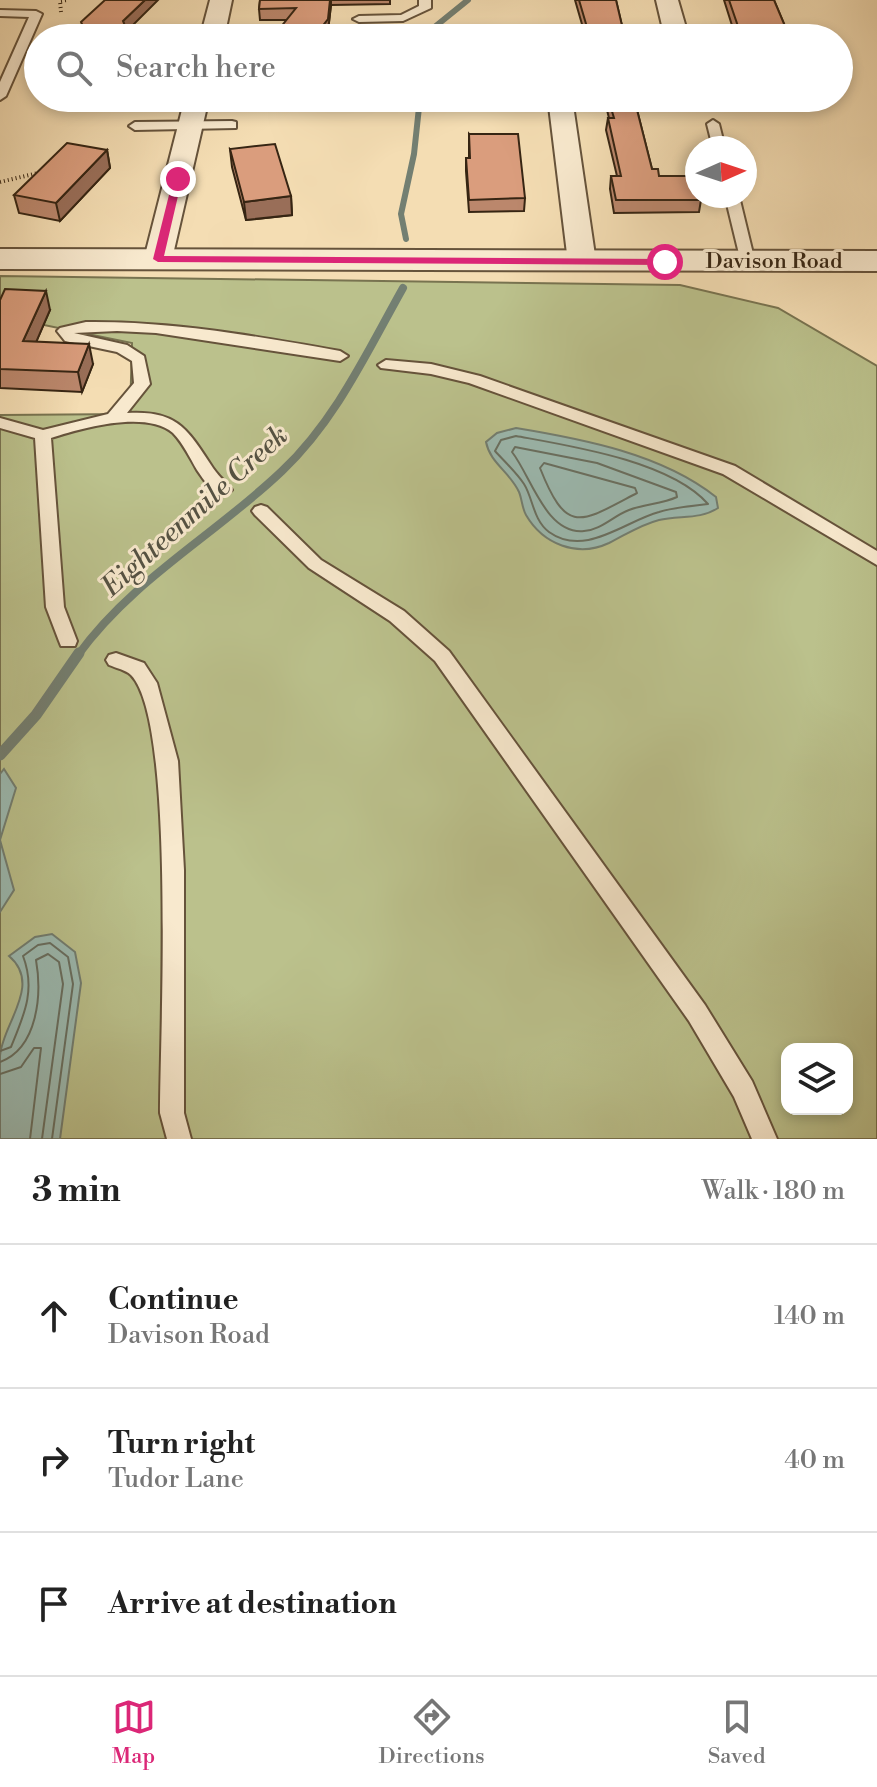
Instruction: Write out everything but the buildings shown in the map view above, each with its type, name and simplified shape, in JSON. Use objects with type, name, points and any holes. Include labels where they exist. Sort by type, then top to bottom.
[{"type":"street","points":[[215,24],[221,0]]},
{"type":"street","points":[[667,0],[673,24]]},
{"type":"street","points":[[158,259],[194,112]]},
{"type":"street","points":[[562,112],[582,262]]},
{"type":"street","name":"Davison Road","points":[[0,259],[877,261]]},
{"type":"lane","points":[[359,19],[403,18],[425,8],[425,0]]},
{"type":"lane","points":[[0,13],[36,14],[32,24]]},
{"type":"lane","points":[[0,96],[24,41]]},
{"type":"lane","points":[[713,124],[716,136]]},
{"type":"lane","points":[[135,126],[232,125]]},
{"type":"lane","points":[[735,208],[748,262]]},
{"type":"lane","points":[[112,420],[142,384],[139,359],[122,348],[70,338],[65,331],[76,326],[113,326],[340,356]]},
{"type":"lane","points":[[386,365],[431,369],[474,379],[729,470],[877,559]]},
{"type":"lane","points":[[0,423],[43,435],[77,424],[154,418],[176,427],[223,490]]},
{"type":"lane","points":[[43,435],[55,607],[68,641]]},
{"type":"lane","points":[[261,511],[315,564],[397,616],[442,656],[697,1013],[743,1089],[765,1139]]},
{"type":"lane","points":[[116,660],[137,668],[150,688],[168,761],[173,870],[172,1113],[179,1139]]},
{"type":"path","points":[[61,12],[60,1],[67,0]]},
{"type":"path","points":[[0,182],[45,171]]},
{"type":"green space","points":[[0,276],[680,285],[778,308],[877,366],[877,1139],[0,1139],[0,415],[130,414],[132,343],[0,316]]},
{"type":"water","points":[[516,428],[594,443],[647,459],[695,482],[716,497],[718,508],[704,514],[652,522],[597,547],[562,546],[551,541],[533,525],[515,485],[488,449],[486,442],[497,433]]},
{"type":"water","points":[[4,769],[16,788],[0,840],[0,774]]},
{"type":"water","points":[[0,840],[14,890],[0,912]]},
{"type":"water","points":[[52,934],[75,952],[81,983],[60,1139],[0,1139],[0,1056],[22,992],[18,967],[9,956],[35,937]]},
{"type":"waterway","name":"Eighteenmile Creek","points":[[438,24],[468,0]]},
{"type":"waterway","name":"Eighteenmile Creek","points":[[406,239],[401,214],[414,154],[418,112]]},
{"type":"waterway","name":"Eighteenmile Creek","points":[[78,655],[100,628],[149,580],[256,494],[301,451],[335,408],[403,288]]},
{"type":"waterway","name":"Eighteenmile Creek","points":[[0,755],[36,715],[79,653]]},
{"type":"route","points":[[178,179],[158,259],[665,262]]}]
